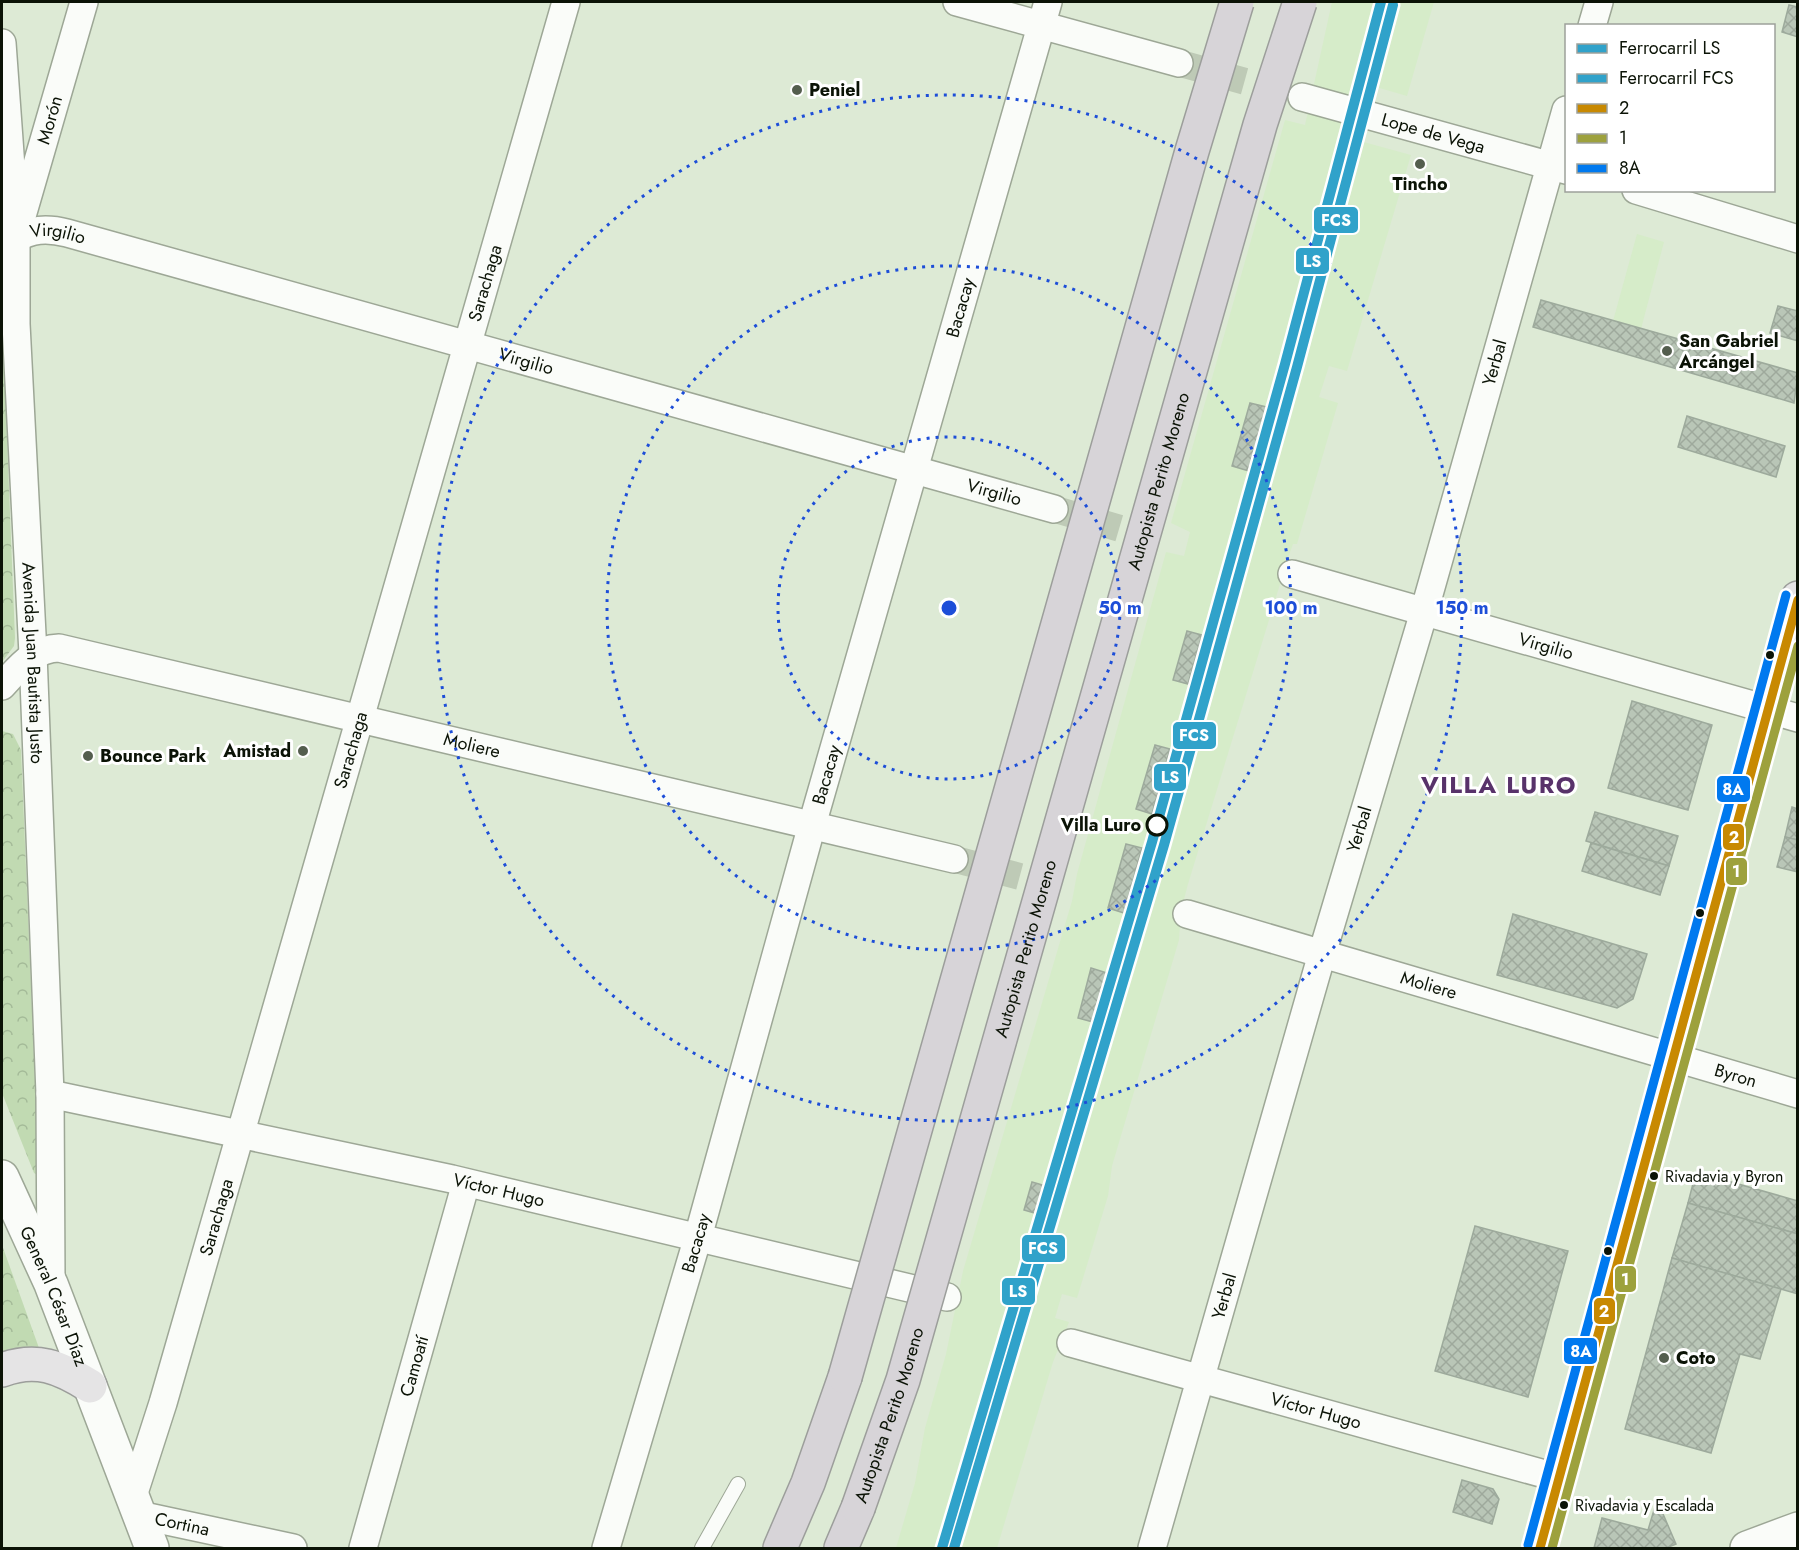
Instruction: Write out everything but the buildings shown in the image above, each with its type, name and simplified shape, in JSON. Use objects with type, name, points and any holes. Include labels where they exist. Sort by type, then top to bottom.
[{"type":"highway","points":[[780,1548],[808,1483],[845,1377],[1198,129],[1237,2]]},
{"type":"highway","name":"Autopista Perito Moreno","points":[[841,1548],[858,1508],[903,1380],[1260,125],[1300,2]]},
{"type":"main road","points":[[1540,1548],[1797,598]]},
{"type":"main road","points":[[2,1370],[15,1365],[45,1364],[60,1368],[90,1386]]},
{"type":"street","name":"Morón","points":[[9,243],[32,176],[84,2]]},
{"type":"street","name":"Sarachaga","points":[[136,1506],[239,1134],[566,2]]},
{"type":"street","points":[[957,2],[1045,13],[1179,63]]},
{"type":"street","points":[[1593,24],[1599,2]]},
{"type":"street","name":"Bacacay","points":[[606,1548],[698,1237],[812,825],[1045,13]]},
{"type":"street","name":"Avenida Juan Bautista Justo","points":[[2,43],[9,243],[16,324],[33,654],[50,1094],[51,1284]]},
{"type":"street","name":"Lope de Vega","points":[[1302,97],[1558,167]]},
{"type":"street","name":"Yerbal","points":[[1152,1548],[1202,1381],[1322,954],[1558,167],[1565,117]]},
{"type":"street","points":[[1643,192],[1797,239]]},
{"type":"street","name":"Virgilio","points":[[9,243],[48,228],[67,232],[1054,509]]},
{"type":"street","name":"Virgilio","points":[[1292,574],[1797,718]]},
{"type":"street","name":"Moliere","points":[[33,654],[46,649],[59,648],[954,859]]},
{"type":"street","points":[[2,686],[33,654]]},
{"type":"street","name":"Moliere","points":[[1186,914],[1672,1058]]},
{"type":"street","name":"Byron","points":[[1672,1058],[1797,1094]]},
{"type":"street","name":"Víctor Hugo","points":[[50,1094],[466,1183],[947,1297]]},
{"type":"street","name":"General César Díaz","points":[[2,1177],[51,1284],[152,1548]]},
{"type":"street","name":"Camoatí","points":[[363,1548],[466,1183]]},
{"type":"street","name":"Víctor Hugo","points":[[1071,1343],[1559,1478]]},
{"type":"street","name":"Cortina","points":[[136,1506],[293,1548]]},
{"type":"street","points":[[1747,1548],[1797,1529]]},
{"type":"lane","points":[[702,1548],[738,1484]]},
{"type":"shaded area","points":[[1332,2],[1434,2],[1407,96],[1376,87],[1360,141],[1411,155],[1347,371],[1329,366],[1319,397],[1338,403],[1297,544],[1293,544],[1288,558],[1188,884],[1181,911],[1179,940],[1112,1166],[1108,1196],[1077,1298],[1062,1294],[1055,1318],[1069,1322],[1053,1362],[997,1548],[896,1548],[915,1483],[925,1428],[946,1354],[963,1271],[1072,901],[1077,874],[1166,552],[1184,556],[1190,532],[1171,523],[1285,120],[1305,125]]},
{"type":"shaded area","points":[[1637,234],[1664,242],[1641,329],[1613,321]]},
{"type":"green space","points":[[2,314],[15,638],[14,646],[2,662]]},
{"type":"green space","points":[[2,731],[13,734],[21,750],[39,1176],[34,1173],[2,1093]]},
{"type":"green space","points":[[2,1245],[39,1348],[2,1357]]},
{"type":"tunnel","points":[[1179,63],[1291,94]]},
{"type":"tunnel","points":[[1054,509],[1139,534]]},
{"type":"tunnel","points":[[954,859],[1029,879]]},
{"type":"rail line","name":"LS","points":[[942,1548],[1152,842],[1285,364],[1381,2]]},
{"type":"rail line","name":"FCS","points":[[954,1548],[1164,845],[1297,367],[1393,5]]},
{"type":"transit line","name":"8A","points":[[1528,1545],[1786,595]]},
{"type":"transit line","name":"2","points":[[1540,1548],[1798,600]]},
{"type":"transit line","name":"1","points":[[1552,1548],[1798,646]]},
{"type":"place","name":"Peniel","points":[[797,90]]},
{"type":"place","name":"Tincho","points":[[1420,164]]},
{"type":"place","name":"San Gabriel Arcángel","points":[[1667,351]]},
{"type":"place","name":"Amistad","points":[[303,751]]},
{"type":"place","name":"Bounce Park","points":[[88,756]]},
{"type":"place","name":"Villa Luro","points":[[1157,825]]},
{"type":"place","name":"Rivadavia y Byron","points":[[1654,1176]]},
{"type":"place","name":"Coto","points":[[1664,1358]]},
{"type":"place","name":"Rivadavia y Escalada","points":[[1564,1505]]},
{"type":"district","name":"VILLA LURO","points":[[1499,785]]}]
